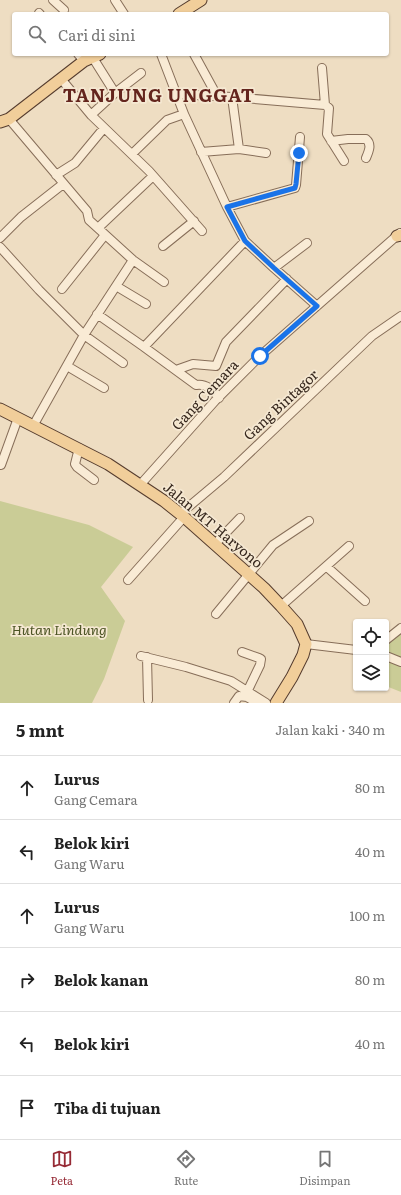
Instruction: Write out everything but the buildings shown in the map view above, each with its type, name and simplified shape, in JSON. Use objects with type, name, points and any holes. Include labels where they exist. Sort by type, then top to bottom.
[{"type":"main road","points":[[181,12],[201,0]]},
{"type":"main road","points":[[4,121],[62,80],[89,57]]},
{"type":"main road","name":"Jalan MT Haryono","points":[[0,409],[108,464],[140,485],[182,516],[215,544],[281,606],[297,624],[306,644]]},
{"type":"main road","points":[[276,703],[292,677],[303,655],[306,644]]},
{"type":"street","points":[[53,0],[64,10]]},
{"type":"street","points":[[115,0],[123,12]]},
{"type":"street","points":[[163,56],[184,114],[227,207],[245,241],[317,306]]},
{"type":"street","points":[[195,56],[217,96]]},
{"type":"street","points":[[89,57],[115,93]]},
{"type":"street","points":[[322,68],[325,105],[329,108],[327,130],[331,141],[344,161]]},
{"type":"street","points":[[91,115],[115,93],[142,73]]},
{"type":"street","points":[[62,80],[91,115],[154,176],[202,231]]},
{"type":"street","points":[[176,94],[325,105]]},
{"type":"street","points":[[232,97],[239,149]]},
{"type":"street","points":[[132,154],[167,120],[184,114]]},
{"type":"street","points":[[4,121],[88,211],[88,218],[133,260],[164,282]]},
{"type":"street","points":[[56,175],[75,163],[104,128]]},
{"type":"street","points":[[227,207],[295,188],[300,137]]},
{"type":"street","points":[[331,141],[366,139],[370,146],[366,158]]},
{"type":"street","points":[[201,152],[239,149],[266,153]]},
{"type":"street","points":[[98,228],[154,176]]},
{"type":"street","points":[[0,238],[21,217],[63,184]]},
{"type":"street","points":[[163,246],[194,222]]},
{"type":"street","points":[[62,289],[105,235]]},
{"type":"street","name":"Gang Cemara","points":[[140,485],[219,398],[260,356],[400,235]]},
{"type":"street","points":[[144,347],[245,241]]},
{"type":"street","points":[[274,268],[307,243]]},
{"type":"street","points":[[0,247],[39,290],[84,335],[123,363]]},
{"type":"street","points":[[33,426],[84,335],[133,260]]},
{"type":"street","points":[[176,370],[193,364],[216,366],[226,342],[287,279]]},
{"type":"street","points":[[116,286],[146,304]]},
{"type":"street","points":[[97,314],[196,385],[202,384],[210,389],[219,398]]},
{"type":"street","name":"Gang Bintagor","points":[[128,580],[182,516],[372,336],[401,316]]},
{"type":"street","points":[[67,366],[104,388]]},
{"type":"street","points":[[1,465],[18,418]]},
{"type":"street","points":[[79,448],[76,464],[94,480]]},
{"type":"street","points":[[215,544],[240,518]]},
{"type":"street","points":[[216,614],[273,546],[308,521]]},
{"type":"street","points":[[281,606],[349,546]]},
{"type":"street","points":[[327,567],[365,601]]},
{"type":"street","points":[[389,638],[401,628]]},
{"type":"street","points":[[306,644],[353,650]]},
{"type":"street","points":[[242,652],[261,659],[260,665],[248,690]]},
{"type":"street","points":[[148,700],[144,656],[231,681],[248,690],[266,703]]},
{"type":"street","points":[[389,657],[401,662]]},
{"type":"street","points":[[234,703],[238,696],[247,697],[258,703]]},
{"type":"green space","name":"Hutan Lindung","points":[[0,501],[89,525],[133,547],[101,587],[125,621],[104,679],[92,703],[0,703]]},
{"type":"green space","points":[[401,630],[401,692],[389,687],[389,640]]},
{"type":"district","name":"TANJUNG UNGGAT","points":[[159,96]]},
{"type":"route","points":[[260,356],[317,306],[245,241],[227,207],[295,188],[299,153]]}]
